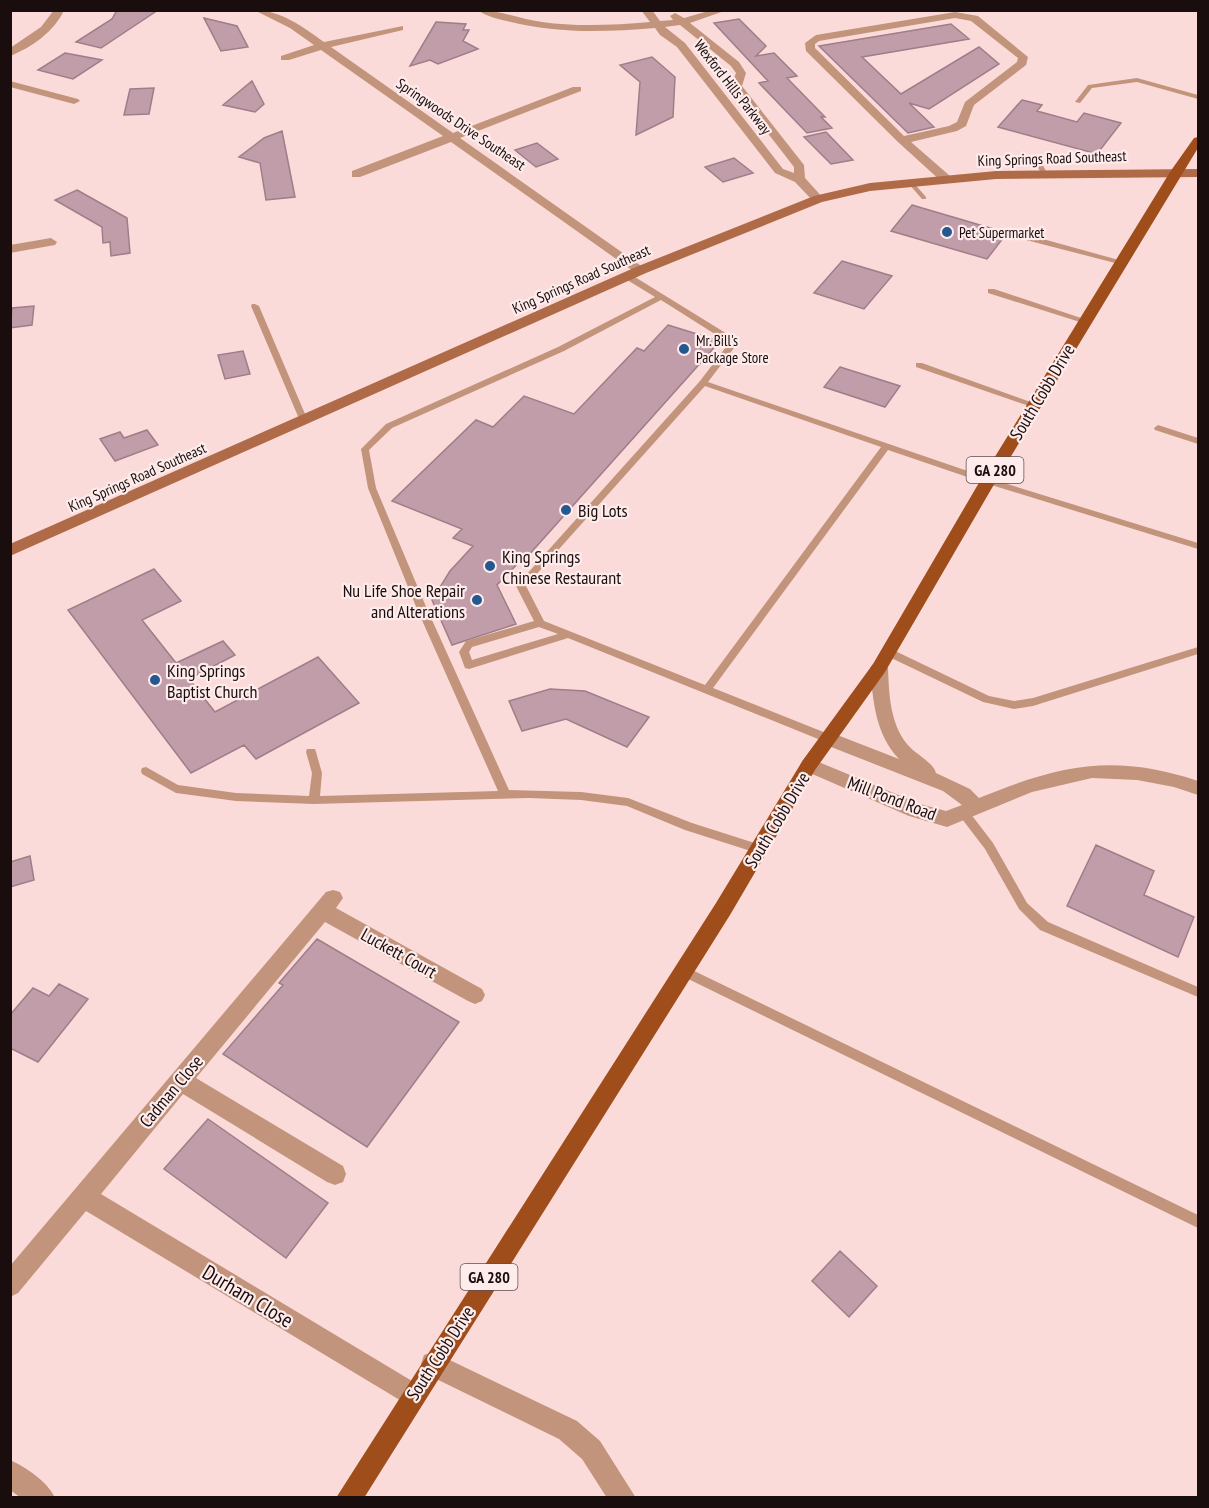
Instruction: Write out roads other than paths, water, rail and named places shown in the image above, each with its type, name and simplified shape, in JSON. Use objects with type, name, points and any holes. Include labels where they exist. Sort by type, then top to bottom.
[{"type":"main road","name":"South Cobb Drive","points":[[349,1497],[684,971],[809,765],[884,660],[988,481],[1176,172],[1198,140]]},
{"type":"street","points":[[10,53],[44,29],[58,15],[59,10]]},
{"type":"street","name":"Springwoods Drive Southeast","points":[[259,10],[294,26],[641,270]]},
{"type":"street","points":[[482,10],[506,20],[554,29],[599,30],[657,25],[709,16],[722,10]]},
{"type":"street","name":"Wexford Hills Parkway","points":[[646,10],[657,25],[681,45],[779,171],[799,179],[818,199]]},
{"type":"street","name":"Wexford Hills Parkway","points":[[670,10],[679,21],[735,64],[741,73],[736,86],[800,167],[799,179]]},
{"type":"street","points":[[902,140],[933,135],[962,124],[969,104],[1022,63],[1023,57],[974,18],[955,15],[816,38],[810,43],[810,49],[902,140],[946,179]]},
{"type":"street","points":[[285,58],[321,46],[399,28]]},
{"type":"street","points":[[10,84],[74,101]]},
{"type":"street","points":[[356,174],[577,89]]},
{"type":"street","points":[[741,121],[761,118]]},
{"type":"street","name":"King Springs Road Southeast","points":[[10,550],[627,276],[818,199],[870,187],[946,179],[1044,173],[1198,173]]},
{"type":"street","points":[[10,249],[51,242]]},
{"type":"street","name":"Mill Pond Road","points":[[884,660],[883,714],[888,731],[916,764],[963,794],[969,809]]},
{"type":"street","name":"Mill Pond Road","points":[[827,738],[949,786]]},
{"type":"street","name":"Mill Pond Road","points":[[809,765],[916,812],[947,819],[1029,785],[1092,771],[1137,773],[1174,780],[1198,788]]},
{"type":"street","name":"Luckett Court","points":[[328,904],[475,995]]},
{"type":"street","name":"Cadman Close","points":[[10,1285],[328,904]]},
{"type":"street","points":[[179,1080],[334,1173]]},
{"type":"street","name":"Durham Close","points":[[83,1196],[413,1396]]},
{"type":"street","points":[[433,1364],[568,1430],[591,1450],[619,1496]]},
{"type":"street","points":[[10,1473],[42,1497]]},
{"type":"lane","points":[[1078,102],[1090,86],[1137,80],[1198,97]]},
{"type":"lane","points":[[1036,158],[1044,173]]},
{"type":"lane","points":[[910,182],[924,198]]},
{"type":"lane","points":[[1029,238],[1122,262]]},
{"type":"lane","points":[[627,276],[734,342],[703,383],[521,586],[540,623],[827,738]]},
{"type":"lane","points":[[991,291],[1086,321]]},
{"type":"lane","points":[[505,794],[422,609],[372,488],[366,448],[388,426],[561,350],[661,297]]},
{"type":"lane","points":[[255,306],[304,421]]},
{"type":"lane","points":[[919,365],[1035,405]]},
{"type":"lane","points":[[703,383],[988,481],[1198,546]]},
{"type":"lane","points":[[1158,428],[1198,441]]},
{"type":"lane","points":[[707,689],[886,446]]},
{"type":"lane","points":[[540,623],[469,644],[464,652],[470,665],[566,635]]},
{"type":"lane","points":[[884,660],[987,699],[1014,705],[1033,702],[1198,651]]},
{"type":"lane","points":[[311,752],[316,773],[314,800]]},
{"type":"lane","points":[[146,771],[176,789],[200,793],[314,800],[505,794],[581,796],[627,802],[689,826],[760,849]]},
{"type":"lane","points":[[969,809],[1023,906],[1044,926],[1198,992]]},
{"type":"lane","points":[[684,971],[1198,1222]]},
{"type":"place","name":"Pet Supermarket","points":[[947,232]]},
{"type":"place","name":"Mr. Bill's Package Store","points":[[684,349]]},
{"type":"place","name":"Big Lots","points":[[566,510]]},
{"type":"place","name":"King Springs Chinese Restaurant","points":[[490,566]]},
{"type":"place","name":"Nu Life Shoe Repair and Alterations","points":[[477,600]]},
{"type":"place","name":"King Springs Baptist Church","points":[[155,680]]}]
